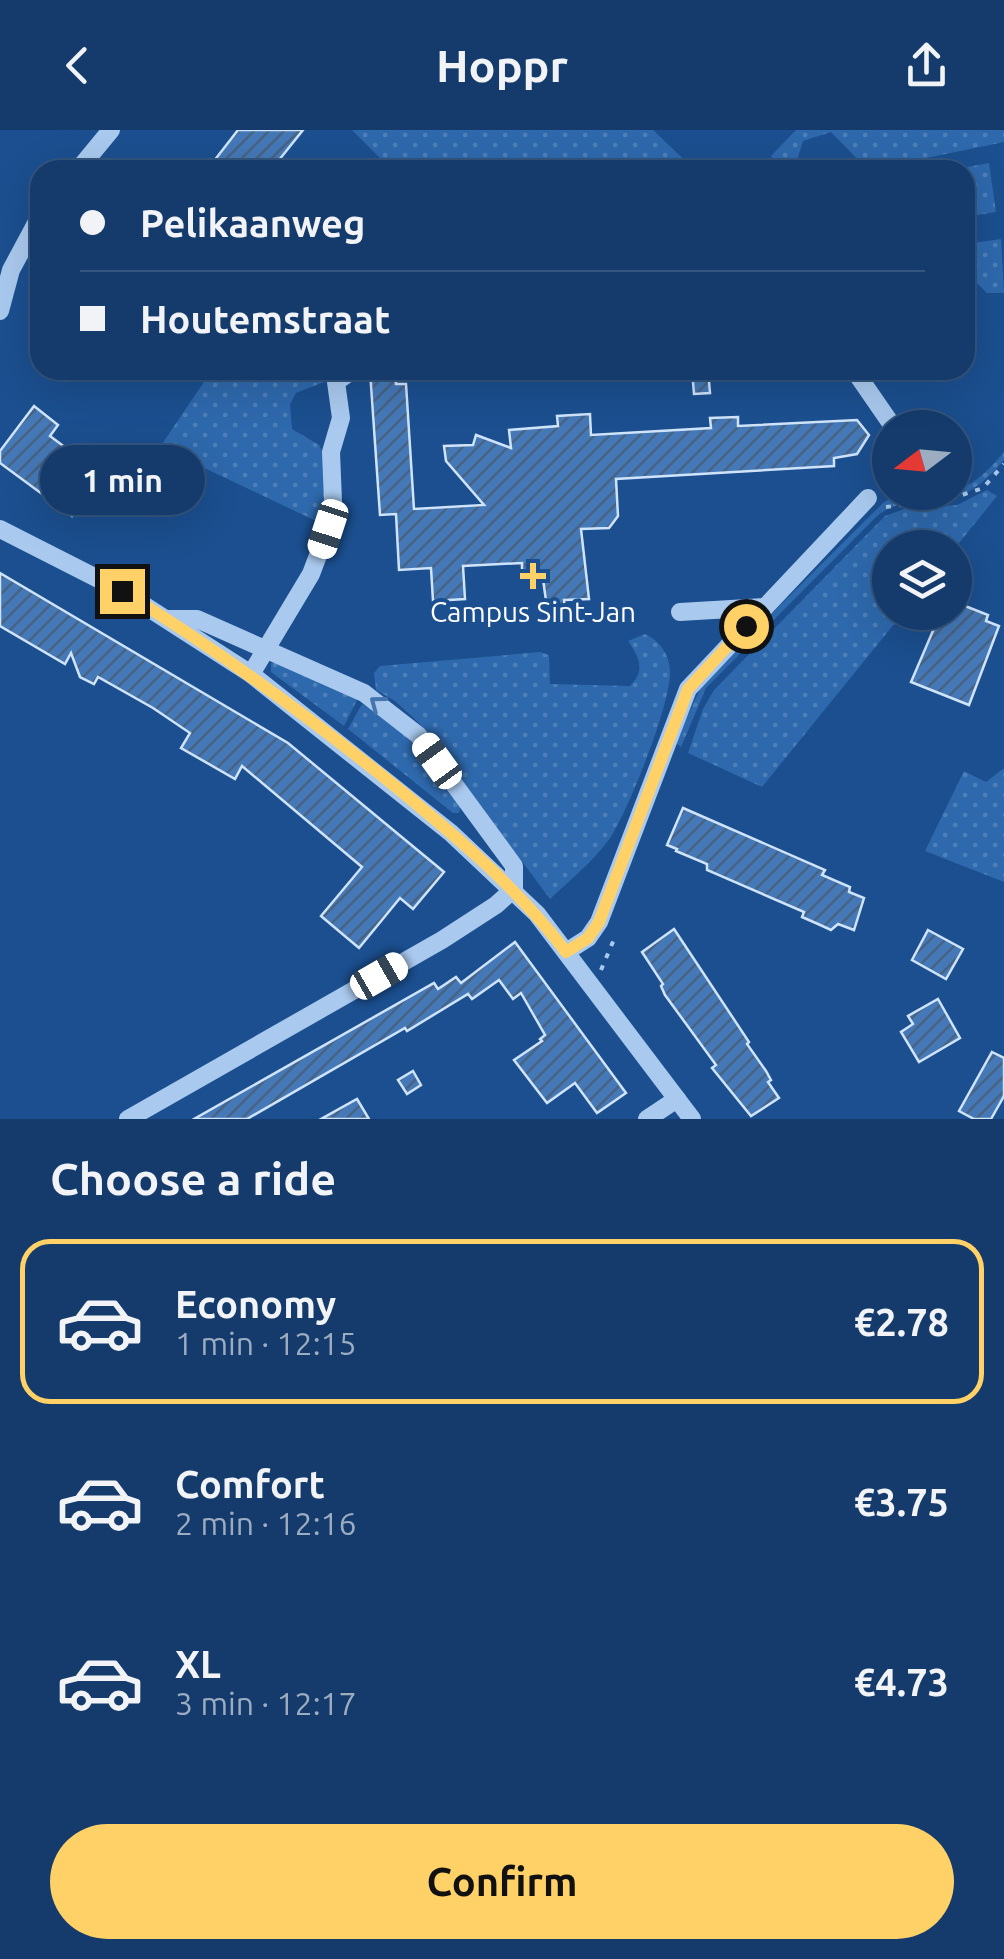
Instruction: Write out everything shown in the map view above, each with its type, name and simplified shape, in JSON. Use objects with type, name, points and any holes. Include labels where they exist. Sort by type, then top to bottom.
[{"type":"street","points":[[86,160],[111,130]]},
{"type":"street","points":[[0,310],[11,270],[30,235]]},
{"type":"street","points":[[251,674],[312,574],[328,529],[333,501],[331,452],[340,418],[339,380]]},
{"type":"street","points":[[861,380],[882,410]]},
{"type":"street","points":[[566,952],[588,938],[599,922],[688,689],[868,498]]},
{"type":"street","points":[[0,529],[122,591],[251,674],[451,833],[514,888],[692,1119]]},
{"type":"street","points":[[680,612],[765,607]]},
{"type":"street","points":[[128,1119],[442,940],[514,888],[514,866],[418,734],[364,693],[266,647],[197,619],[168,620]]},
{"type":"street","points":[[451,833],[475,813]]},
{"type":"street","points":[[646,1119],[677,1099]]},
{"type":"path","points":[[972,492],[983,488],[1004,464]]},
{"type":"shaded area","points":[[352,130],[653,130],[684,160],[382,160]]},
{"type":"shaded area","points":[[796,130],[1004,130],[1004,142],[917,160],[858,160],[831,132],[803,141],[797,160],[775,160],[771,156]]},
{"type":"shaded area","points":[[989,163],[996,212],[975,215],[975,166]]},
{"type":"shaded area","points":[[1001,239],[1004,293],[987,293],[975,281],[975,243]]},
{"type":"shaded area","points":[[205,380],[326,380],[296,393],[290,404],[292,429],[319,445],[325,457],[324,519],[316,521],[160,447]]},
{"type":"shaded area","points":[[1004,452],[1004,460],[972,489],[972,482]]},
{"type":"shaded area","points":[[987,490],[997,496],[970,530],[872,530],[872,630],[889,630],[762,787],[688,753],[714,690],[885,516],[901,510],[972,510],[972,498]]},
{"type":"shaded area","points":[[876,510],[886,510],[706,688],[681,747],[675,742],[704,681]]},
{"type":"shaded area","points":[[645,634],[663,649],[670,670],[664,706],[648,756],[610,838],[550,899],[419,723],[376,690],[374,673],[380,666],[540,652],[549,655],[550,684],[630,686],[639,664],[628,641]]},
{"type":"shaded area","points":[[278,662],[358,698],[344,726],[271,672],[271,663]]},
{"type":"shaded area","points":[[362,704],[397,723],[461,804],[459,813],[453,813],[348,729]]},
{"type":"shaded area","points":[[1004,768],[1004,882],[925,851],[964,771],[986,782]]},
{"type":"building","points":[[238,130],[303,130],[279,160],[215,160]]},
{"type":"building","points":[[371,380],[406,384],[414,509],[484,505],[446,461],[444,446],[473,445],[476,435],[511,448],[509,430],[558,426],[557,416],[590,414],[591,435],[711,428],[710,418],[738,417],[738,426],[857,420],[869,435],[857,454],[834,458],[834,466],[616,479],[618,516],[609,528],[581,529],[589,599],[564,600],[565,613],[548,615],[542,572],[522,573],[522,563],[463,566],[465,599],[433,601],[431,568],[399,570],[396,514],[380,515]]},
{"type":"building","points":[[693,380],[709,380],[710,393],[694,394]]},
{"type":"building","points":[[34,406],[58,425],[50,436],[86,463],[73,480],[90,493],[72,516],[0,463],[0,451]]},
{"type":"building","points":[[0,573],[288,743],[444,872],[413,909],[400,898],[359,948],[321,916],[362,867],[242,766],[235,779],[181,748],[190,733],[153,708],[98,677],[94,684],[80,677],[71,653],[65,664],[0,626]]},
{"type":"building","points":[[972,609],[988,615],[986,621],[999,626],[969,705],[911,682],[933,630],[972,630]]},
{"type":"building","points":[[683,808],[825,870],[822,875],[850,887],[849,892],[864,898],[854,930],[838,924],[831,930],[802,917],[804,912],[707,870],[707,864],[667,845]]},
{"type":"building","points":[[674,929],[749,1042],[779,1098],[751,1116],[712,1068],[716,1065],[665,995],[663,984],[642,952]]},
{"type":"building","points":[[928,930],[963,949],[946,979],[912,960]]},
{"type":"building","points":[[515,942],[626,1093],[597,1113],[575,1083],[547,1103],[514,1060],[545,1035],[521,993],[513,999],[499,980],[472,999],[468,994],[247,1119],[194,1119],[434,983],[438,989],[456,977],[461,983]]},
{"type":"building","points":[[938,999],[960,1038],[919,1062],[901,1032],[913,1024],[908,1016]]},
{"type":"building","points":[[992,1052],[1004,1058],[1004,1096],[991,1119],[974,1119],[959,1111]]},
{"type":"building","points":[[413,1071],[421,1085],[407,1094],[398,1080]]},
{"type":"building","points":[[357,1099],[369,1119],[321,1119]]},
{"type":"place","name":"Campus Sint-Jan","points":[[533,576]]},
{"type":"route","points":[[122,591],[251,674],[338,740],[514,888],[566,952],[588,938],[599,922],[688,689],[746,626]]}]
